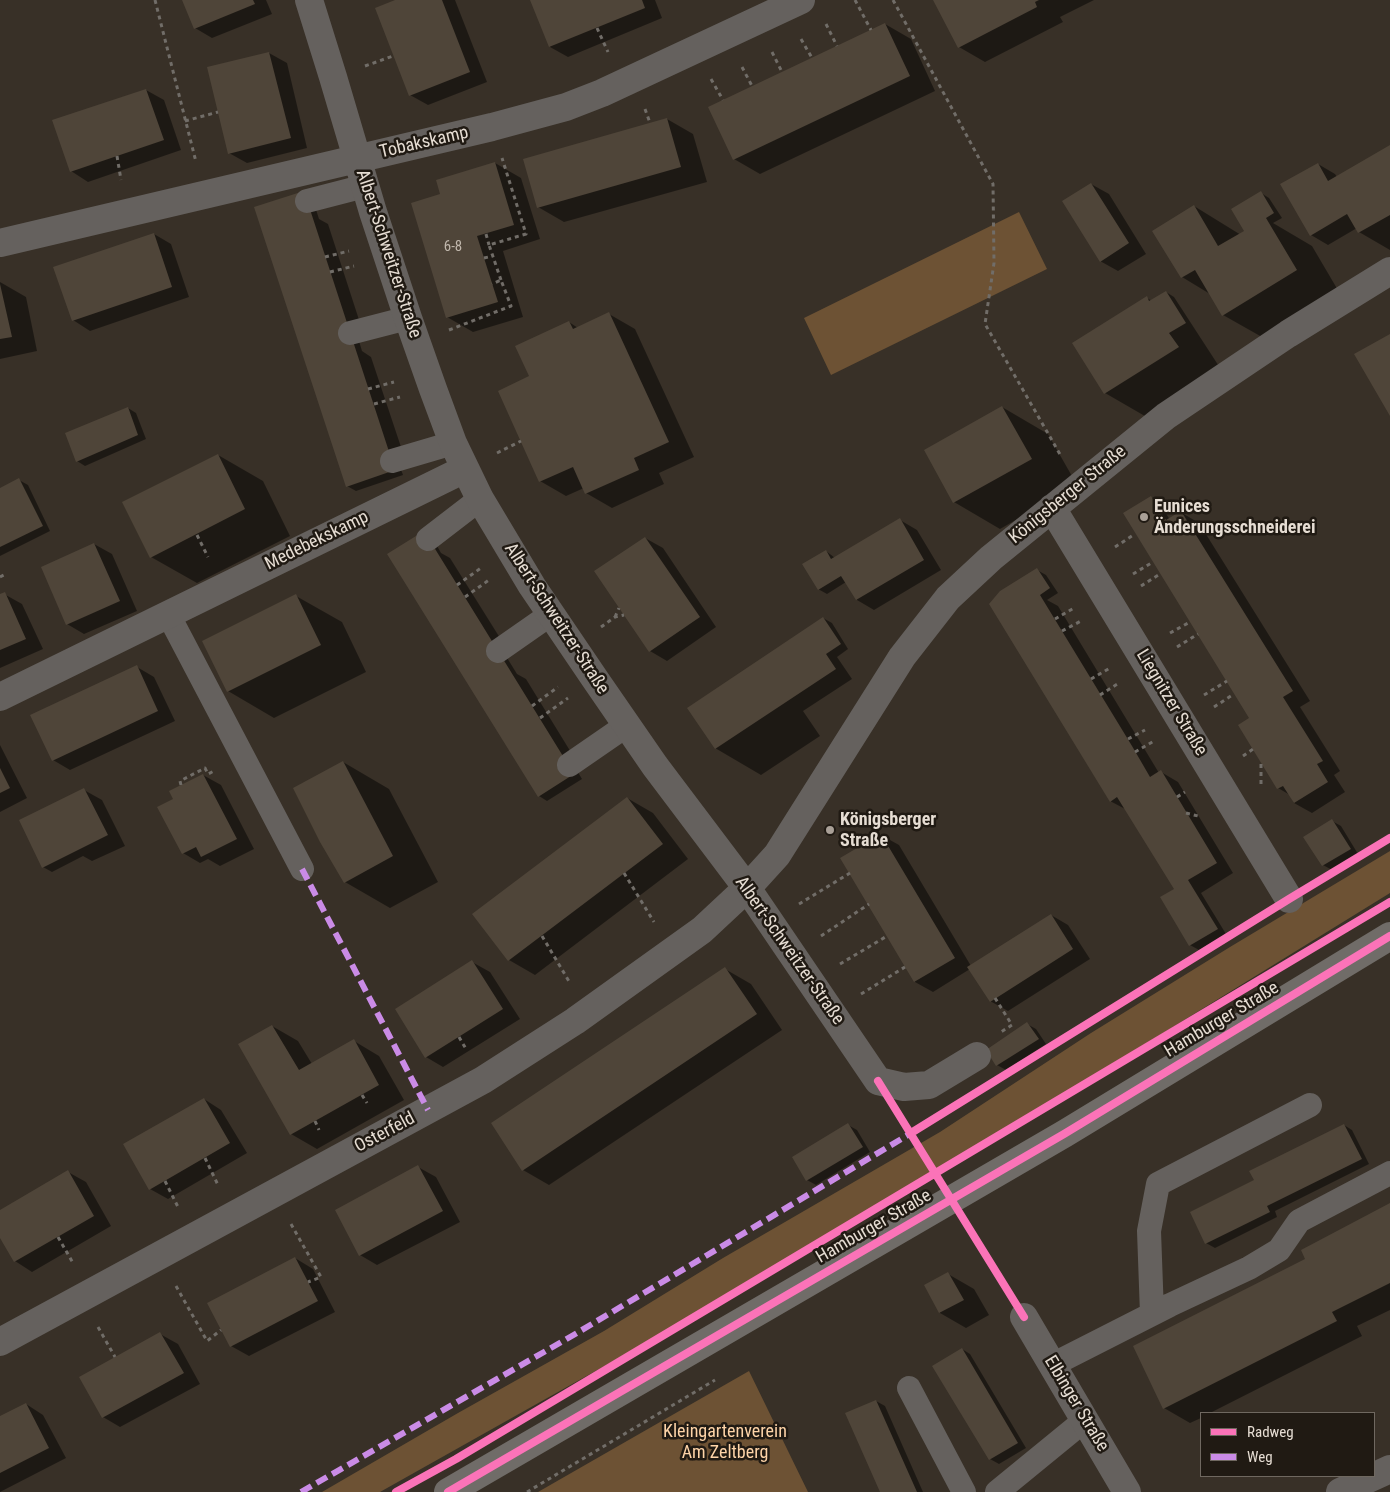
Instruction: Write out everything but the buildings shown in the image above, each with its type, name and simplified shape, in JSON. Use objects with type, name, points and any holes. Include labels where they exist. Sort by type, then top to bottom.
[{"type":"main road","name":"Hamburger Straße","points":[[448,1492],[1064,1134],[1390,936]]},
{"type":"street","name":"Albert-Schweitzer-Straße","points":[[309,0],[365,186],[433,389],[453,443],[465,468],[480,499],[516,561],[655,766],[747,888],[878,1081],[904,1087],[929,1086],[977,1056]]},
{"type":"street","name":"Tobakskamp","points":[[0,243],[566,107],[602,93],[801,0]]},
{"type":"street","name":"Königsberger Straße","points":[[747,888],[777,855],[902,657],[948,598],[991,558],[1166,416],[1288,334],[1390,271]]},
{"type":"street","name":"Medebekskamp","points":[[0,697],[465,468]]},
{"type":"street","name":"Liegnitzer Straße","points":[[1052,508],[1289,899]]},
{"type":"street","name":"Osterfeld","points":[[0,1342],[483,1080],[588,1012],[702,930],[747,888]]},
{"type":"street","name":"Elbinger Straße","points":[[1024,1317],[1127,1492]]},
{"type":"street","points":[[1375,1476],[1390,1469]]},
{"type":"street","points":[[1340,1492],[1373,1477]]},
{"type":"lane","points":[[306,201],[365,186]]},
{"type":"lane","points":[[350,333],[413,330]]},
{"type":"lane","points":[[392,461],[453,443]]},
{"type":"lane","points":[[428,539],[480,499]]},
{"type":"lane","points":[[168,614],[302,869]]},
{"type":"lane","points":[[498,652],[551,614]]},
{"type":"lane","points":[[569,765],[627,725]]},
{"type":"lane","points":[[1152,1314],[1148,1231],[1158,1184],[1310,1104]]},
{"type":"lane","points":[[1052,1365],[1152,1314],[1249,1268],[1279,1250],[1299,1221],[1390,1173]]},
{"type":"lane","points":[[909,1388],[964,1492]]},
{"type":"lane","points":[[997,1492],[1085,1420]]},
{"type":"path","points":[[155,0],[204,195]]},
{"type":"path","points":[[855,0],[870,30]]},
{"type":"path","points":[[893,0],[992,184],[994,263],[985,324],[1079,487]]},
{"type":"path","points":[[185,121],[218,112]]},
{"type":"path","points":[[490,245],[526,234],[492,126]]},
{"type":"path","points":[[413,330],[511,306],[486,234]]},
{"type":"path","points":[[484,258],[493,256]]},
{"type":"path","points":[[492,284],[501,280]]},
{"type":"path","points":[[0,577],[6,574]]},
{"type":"path","points":[[615,617],[619,608]]},
{"type":"path","points":[[181,785],[180,781],[205,768],[208,774],[242,757]]},
{"type":"path","points":[[624,873],[673,951]]},
{"type":"path","points":[[770,922],[850,874]]},
{"type":"path","points":[[792,955],[868,904]]},
{"type":"path","points":[[542,936],[588,1012]]},
{"type":"path","points":[[811,982],[887,936]]},
{"type":"path","points":[[832,1013],[905,967]]},
{"type":"path","points":[[273,1193],[320,1277],[308,1282]]},
{"type":"path","points":[[159,1255],[206,1341],[221,1330]]},
{"type":"green space","points":[[1019,212],[1047,269],[831,375],[804,318]]},
{"type":"green space","points":[[1390,851],[1390,893],[1039,1108],[952,1164],[683,1322],[380,1492],[322,1492],[604,1331],[723,1258],[940,1132],[1091,1033]]},
{"type":"green space","name":"Kleingartenverein Am Zeltberg","points":[[749,1371],[808,1492],[538,1492]]},
{"type":"marked path","points":[[302,869],[428,1110]]},
{"type":"marked path","points":[[301,1492],[577,1333],[913,1132]]},
{"type":"cycle path","points":[[911,1133],[1390,838]]},
{"type":"cycle path","points":[[396,1492],[456,1459],[1390,902]]},
{"type":"cycle path","points":[[448,1492],[1064,1134],[1390,936]]},
{"type":"cycle path","points":[[878,1081],[1024,1317]]},
{"type":"place","name":"Eunices Änderungsschneiderei","points":[[1144,517]]},
{"type":"place","name":"Königsberger Straße","points":[[830,830]]}]
